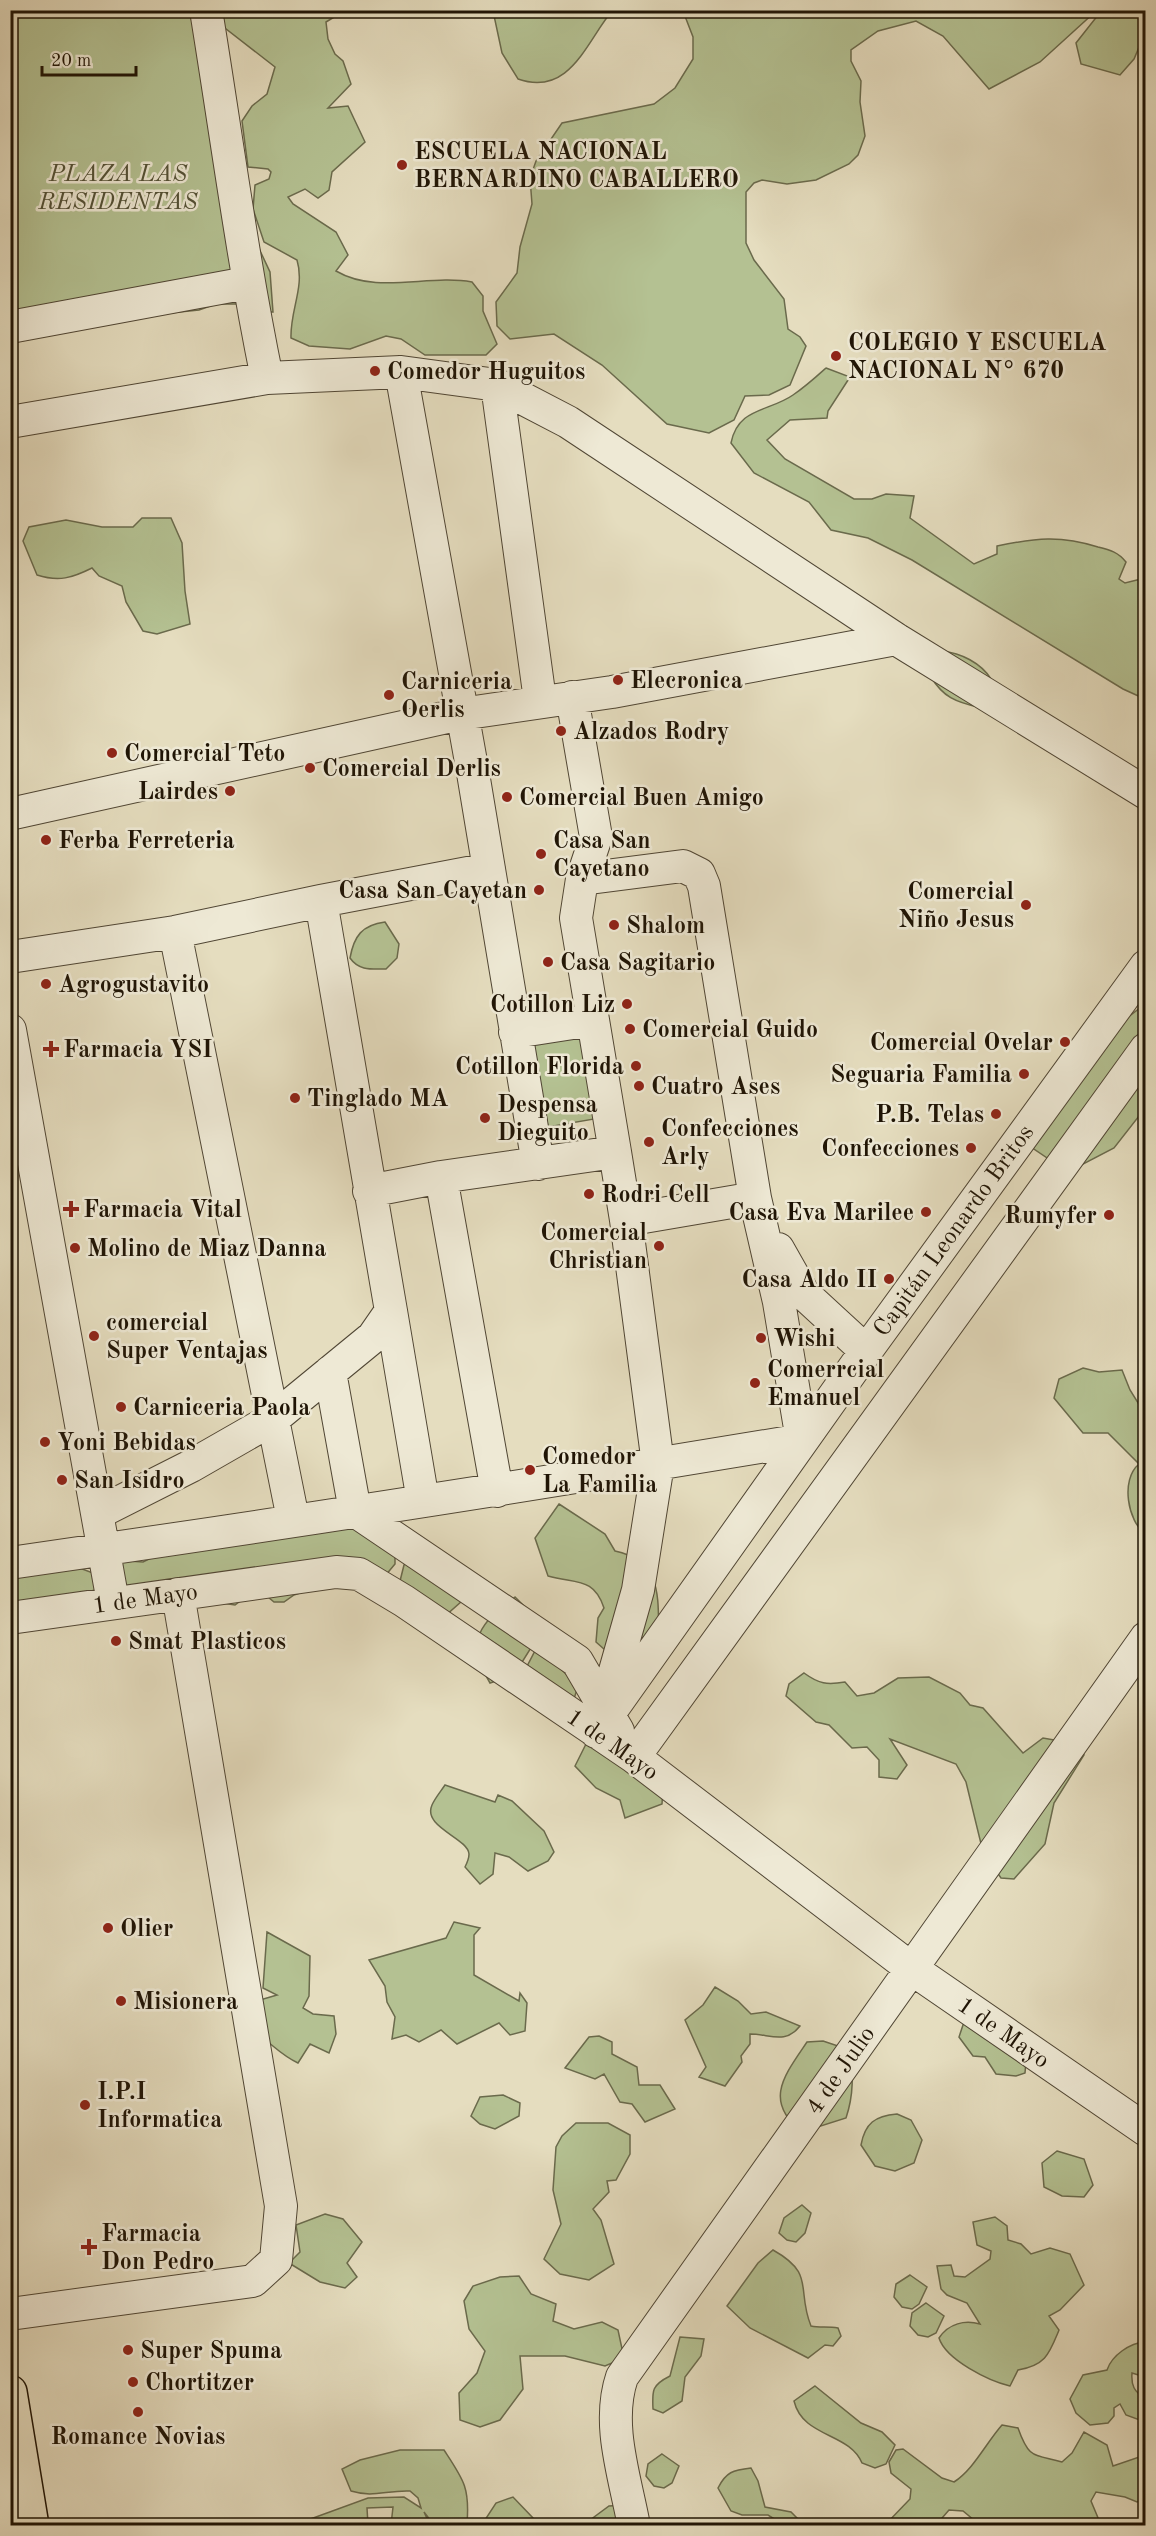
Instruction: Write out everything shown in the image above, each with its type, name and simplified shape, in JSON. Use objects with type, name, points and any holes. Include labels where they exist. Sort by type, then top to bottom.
[{"type":"main road","points":[[11,2397],[32,2526]]},
{"type":"street","points":[[206,10],[236,197],[247,283],[267,378]]},
{"type":"street","points":[[10,327],[247,283]]},
{"type":"street","points":[[401,372],[489,869],[538,1164]]},
{"type":"street","points":[[10,422],[267,378],[401,372],[497,385],[568,422],[896,639],[1146,793]]},
{"type":"street","points":[[497,385],[540,700]]},
{"type":"street","points":[[10,814],[461,714],[540,700],[612,692],[896,639]]},
{"type":"street","points":[[572,697],[596,837],[582,879],[576,918],[626,1220],[658,1464],[638,1590],[603,1723]]},
{"type":"street","points":[[10,1563],[293,1519],[497,1491],[802,1440],[779,1302],[755,1198],[704,886],[699,874],[683,866],[582,879]]},
{"type":"street","points":[[10,957],[175,932],[489,869]]},
{"type":"street","points":[[321,901],[423,1501]]},
{"type":"street","points":[[175,932],[293,1519]]},
{"type":"street","name":"Capitán Leonardo Britos","points":[[603,1723],[802,1440],[1146,966]]},
{"type":"street","points":[[515,1032],[592,1020]]},
{"type":"street","points":[[10,1030],[113,1602]]},
{"type":"street","name":"Capitán Leonardo Britos","points":[[634,1757],[1146,1049]]},
{"type":"street","points":[[369,1191],[441,1177],[615,1152]]},
{"type":"street","points":[[441,1177],[497,1491]]},
{"type":"street","points":[[626,1220],[755,1198]]},
{"type":"street","points":[[755,1198],[781,1256],[803,1293],[866,1351]]},
{"type":"street","points":[[967,1211],[1009,1240]]},
{"type":"street","points":[[98,1513],[191,1466],[273,1419],[373,1337],[390,1305]]},
{"type":"street","points":[[330,1372],[355,1511],[577,1661],[603,1723],[634,1757]]},
{"type":"street","name":"1 de Mayo","points":[[10,1618],[336,1572],[359,1574],[514,1675],[603,1723]]},
{"type":"street","points":[[514,1675],[546,1681],[570,1676],[600,1661],[617,1638],[638,1590]]},
{"type":"street","points":[[10,2314],[253,2281],[276,2260],[281,2206],[178,1594]]},
{"type":"street","name":"4 de Julio","points":[[634,2526],[615,2426],[615,2397],[622,2376],[1146,1638]]},
{"type":"street","name":"1 de Mayo","points":[[634,1757],[912,1969],[1146,2130]]},
{"type":"green space","points":[[493,10],[612,11],[585,51],[564,74],[536,83],[518,79],[502,53]]},
{"type":"green space","points":[[1102,10],[1144,11],[1145,33],[1134,59],[1120,75],[1081,64],[1076,43]]},
{"type":"green space","name":"PLAZA LAS RESIDENTAS","points":[[11,11],[203,11],[255,240],[270,272],[273,312],[257,312],[236,304],[216,304],[199,310],[140,316],[11,343]]},
{"type":"green space","points":[[224,11],[338,11],[336,16],[326,22],[328,39],[335,54],[343,61],[351,84],[328,108],[348,106],[365,142],[332,172],[329,190],[318,198],[305,189],[288,197],[293,204],[336,232],[348,255],[336,271],[368,282],[455,280],[472,282],[483,296],[483,311],[497,344],[486,355],[425,355],[401,339],[386,336],[350,349],[309,346],[291,338],[299,280],[297,260],[264,242],[253,209],[255,185],[269,179],[271,172],[268,169],[248,167],[242,121],[252,106],[267,94],[275,67],[221,25]]},
{"type":"green space","points":[[683,11],[1096,11],[1040,62],[989,89],[943,36],[916,21],[878,31],[851,50],[851,61],[861,81],[860,102],[865,136],[858,155],[849,164],[816,180],[787,184],[762,180],[754,183],[746,192],[746,243],[754,260],[784,299],[788,329],[800,337],[806,346],[790,385],[769,395],[745,396],[734,420],[709,433],[667,424],[602,365],[554,334],[510,339],[497,326],[496,302],[517,273],[520,247],[532,204],[530,178],[536,161],[562,123],[654,104],[675,88],[693,59],[693,37]]},
{"type":"green space","points":[[826,368],[850,377],[828,411],[827,418],[790,420],[767,440],[785,459],[854,499],[872,499],[886,494],[914,496],[910,518],[974,564],[997,554],[997,546],[1048,539],[1084,543],[1117,554],[1126,562],[1119,579],[1125,583],[1145,578],[1145,699],[1123,689],[912,560],[868,538],[831,530],[809,502],[754,473],[731,443],[740,423],[747,416],[793,395]]},
{"type":"green space","points":[[142,518],[171,518],[182,543],[190,624],[157,634],[143,631],[126,602],[122,586],[99,576],[92,568],[65,578],[37,575],[23,541],[29,527],[66,520],[102,527],[133,527]]},
{"type":"green space","points":[[942,651],[970,660],[982,668],[991,679],[978,707],[951,698],[931,677]]},
{"type":"green space","points":[[385,922],[399,944],[397,958],[386,969],[357,965],[350,958],[360,933],[370,926]]},
{"type":"green space","points":[[1145,1004],[1145,1105],[1143,1111],[1114,1148],[1068,1172],[1025,1143],[1105,1035]]},
{"type":"green space","points":[[582,1028],[600,1118],[548,1127],[533,1045]]},
{"type":"green space","points":[[1083,1368],[1099,1372],[1122,1370],[1130,1390],[1145,1414],[1145,1534],[1134,1520],[1128,1500],[1130,1480],[1139,1464],[1108,1433],[1083,1433],[1054,1398],[1059,1379]]},
{"type":"green space","points":[[559,1504],[605,1534],[615,1551],[631,1556],[643,1564],[651,1574],[658,1599],[659,1644],[613,1657],[596,1642],[598,1618],[604,1608],[595,1591],[583,1583],[548,1576],[535,1538]]},
{"type":"green space","points":[[336,1518],[395,1552],[395,1564],[385,1576],[333,1582],[294,1595],[284,1602],[274,1602],[262,1592],[251,1593],[235,1605],[126,1589],[114,1560],[143,1562],[157,1555]]},
{"type":"green space","points":[[416,1557],[462,1601],[445,1616],[399,1585],[404,1565]]},
{"type":"green space","points":[[77,1567],[93,1573],[101,1589],[11,1606],[10,1577]]},
{"type":"green space","points":[[515,1597],[534,1616],[539,1635],[514,1675],[490,1683],[478,1656],[477,1644],[485,1625]]},
{"type":"green space","points":[[538,1645],[578,1686],[574,1699],[522,1697],[505,1688],[504,1684],[523,1674]]},
{"type":"green space","points":[[804,1673],[823,1683],[845,1682],[857,1696],[874,1693],[898,1678],[929,1677],[960,1693],[970,1705],[983,1708],[1023,1753],[1043,1738],[1071,1743],[1084,1755],[1054,1803],[1045,1844],[1014,1879],[1001,1878],[983,1852],[966,1782],[956,1764],[890,1739],[907,1765],[897,1779],[879,1777],[879,1760],[867,1747],[852,1748],[829,1725],[816,1722],[786,1696],[789,1684]]},
{"type":"green space","points":[[588,1740],[663,1788],[662,1804],[625,1818],[620,1800],[596,1788],[575,1766]]},
{"type":"green space","points":[[445,1785],[495,1802],[498,1795],[512,1801],[544,1831],[554,1852],[548,1861],[528,1871],[509,1857],[495,1853],[493,1874],[480,1884],[465,1867],[469,1856],[467,1848],[433,1820],[431,1813],[433,1802]]},
{"type":"green space","points":[[454,1922],[480,1928],[474,1935],[474,1975],[519,2001],[520,1993],[527,2003],[525,2031],[510,2035],[499,2023],[457,2044],[441,2030],[419,2042],[406,2035],[392,2039],[395,2017],[387,2002],[385,1986],[369,1960],[446,1938]]},
{"type":"green space","points":[[267,1932],[310,1956],[309,1996],[303,2008],[313,2014],[334,2016],[336,2034],[329,2053],[310,2044],[298,2063],[263,2038],[253,2002],[277,1995],[263,1988]]},
{"type":"green space","points":[[715,1987],[738,2001],[751,2014],[766,2012],[800,2026],[783,2037],[750,2034],[750,2044],[741,2056],[742,2062],[725,2086],[699,2077],[706,2067],[685,2020],[703,2005]]},
{"type":"green space","points":[[964,2022],[1028,2039],[1025,2073],[1016,2076],[996,2074],[985,2057],[973,2056],[959,2037]]},
{"type":"green space","points":[[599,2036],[612,2042],[612,2054],[637,2067],[639,2085],[660,2085],[675,2109],[645,2122],[632,2104],[620,2102],[604,2074],[595,2079],[565,2068],[589,2037]]},
{"type":"green space","points":[[823,2041],[850,2050],[852,2084],[849,2109],[846,2118],[802,2132],[790,2121],[783,2110],[780,2099],[781,2088],[791,2066],[807,2042]]},
{"type":"green space","points":[[503,2095],[520,2103],[519,2116],[495,2129],[480,2124],[471,2116],[480,2097]]},
{"type":"green space","points":[[897,2114],[911,2120],[922,2140],[914,2163],[895,2171],[875,2166],[861,2145],[865,2131],[872,2122]]},
{"type":"green space","points":[[576,2123],[608,2123],[630,2135],[630,2154],[616,2180],[607,2181],[609,2192],[593,2209],[601,2220],[614,2264],[589,2280],[560,2274],[544,2259],[561,2224],[553,2190],[556,2147],[562,2136]]},
{"type":"green space","points":[[1057,2151],[1084,2159],[1093,2185],[1084,2197],[1062,2196],[1044,2187],[1042,2163]]},
{"type":"green space","points":[[802,2205],[811,2213],[805,2233],[796,2242],[787,2240],[779,2233],[784,2218]]},
{"type":"green space","points":[[325,2214],[343,2219],[362,2242],[347,2263],[357,2277],[345,2288],[320,2282],[289,2263],[300,2252],[296,2225]]},
{"type":"green space","points":[[995,2217],[1007,2226],[1008,2240],[1021,2244],[1031,2254],[1050,2248],[1070,2254],[1084,2285],[1060,2310],[1049,2316],[1059,2330],[1049,2352],[1035,2365],[1018,2370],[1010,2386],[980,2374],[959,2362],[943,2346],[939,2338],[952,2326],[969,2322],[980,2324],[967,2303],[947,2295],[941,2289],[937,2266],[951,2265],[954,2276],[965,2277],[990,2259],[991,2251],[977,2245],[973,2222]]},
{"type":"green space","points":[[773,2250],[795,2267],[800,2275],[811,2326],[838,2328],[841,2336],[833,2346],[825,2345],[808,2358],[750,2328],[727,2306],[758,2263]]},
{"type":"green space","points":[[910,2275],[927,2287],[919,2304],[912,2309],[902,2307],[894,2297],[896,2284]]},
{"type":"green space","points":[[519,2276],[531,2294],[556,2304],[553,2321],[574,2329],[602,2322],[618,2330],[624,2358],[605,2366],[565,2356],[520,2356],[523,2389],[500,2420],[480,2427],[460,2420],[459,2393],[477,2373],[485,2351],[469,2329],[464,2301],[473,2286],[500,2277]]},
{"type":"green space","points":[[926,2303],[944,2316],[936,2333],[928,2337],[918,2335],[910,2326],[912,2313]]},
{"type":"green space","points":[[680,2337],[704,2339],[701,2356],[685,2377],[682,2401],[663,2413],[653,2409],[653,2393],[656,2385],[670,2376]]},
{"type":"green space","points":[[1145,2342],[1145,2377],[1132,2373],[1132,2377],[1136,2391],[1145,2398],[1145,2422],[1126,2415],[1120,2404],[1114,2408],[1114,2416],[1108,2423],[1090,2425],[1076,2413],[1070,2399],[1083,2375],[1107,2370],[1113,2359],[1122,2351]]},
{"type":"green space","points":[[815,2386],[861,2423],[882,2432],[895,2445],[886,2464],[875,2468],[862,2463],[847,2445],[807,2422],[799,2413],[794,2401]]},
{"type":"green space","points":[[1002,2425],[1018,2428],[1025,2445],[1033,2454],[1062,2462],[1072,2453],[1084,2432],[1107,2445],[1113,2466],[1145,2455],[1145,2498],[1137,2502],[1125,2497],[1096,2492],[1091,2501],[1101,2525],[980,2525],[963,2511],[949,2510],[936,2525],[885,2525],[910,2499],[911,2489],[891,2473],[889,2462],[896,2450],[903,2449],[942,2478],[954,2482],[974,2463]]},
{"type":"green space","points":[[400,2450],[444,2450],[464,2484],[468,2511],[467,2523],[483,2523],[496,2503],[513,2497],[533,2518],[535,2525],[434,2525],[424,2512],[430,2525],[391,2525],[393,2507],[367,2508],[368,2525],[294,2525],[368,2498],[404,2497],[421,2508],[418,2498],[410,2491],[367,2494],[351,2491],[342,2469],[360,2460]]},
{"type":"green space","points":[[662,2454],[679,2466],[672,2483],[664,2488],[654,2486],[646,2476],[648,2464]]},
{"type":"green space","points":[[751,2468],[758,2481],[765,2507],[791,2512],[799,2520],[806,2519],[819,2525],[784,2525],[768,2515],[742,2515],[731,2511],[718,2488],[724,2478],[731,2473]]},
{"type":"green space","points":[[625,2505],[635,2526],[582,2526],[609,2506]]},
{"type":"place","name":"ESCUELA NACIONAL BERNARDINO CABALLERO","points":[[402,165]]},
{"type":"place","name":"COLEGIO Y ESCUELA NACIONAL N° 670","points":[[836,356]]},
{"type":"place","name":"Comedor Huguitos","points":[[375,371]]},
{"type":"place","name":"Elecronica","points":[[618,680]]},
{"type":"place","name":"Carniceria Oerlis","points":[[389,695]]},
{"type":"place","name":"Alzados Rodry","points":[[561,731]]},
{"type":"place","name":"Comercial Teto","points":[[112,753]]},
{"type":"place","name":"Comercial Derlis","points":[[310,768]]},
{"type":"place","name":"Lairdes","points":[[230,791]]},
{"type":"place","name":"Comercial Buen Amigo","points":[[507,797]]},
{"type":"place","name":"Ferba Ferreteria","points":[[46,840]]},
{"type":"place","name":"Casa San Cayetano","points":[[541,854]]},
{"type":"place","name":"Casa San Cayetan","points":[[539,890]]},
{"type":"place","name":"Comercial Niño Jesus","points":[[1026,905]]},
{"type":"place","name":"Shalom","points":[[614,925]]},
{"type":"place","name":"Casa Sagitario","points":[[548,962]]},
{"type":"place","name":"Agrogustavito","points":[[46,984]]},
{"type":"place","name":"Cotillon Liz","points":[[627,1004]]},
{"type":"place","name":"Comercial Guido","points":[[630,1029]]},
{"type":"place","name":"Comercial Ovelar","points":[[1065,1042]]},
{"type":"place","name":"Farmacia YSI","points":[[51,1049]]},
{"type":"place","name":"Cotillon Florida","points":[[636,1066]]},
{"type":"place","name":"Seguaria Familia","points":[[1024,1074]]},
{"type":"place","name":"Cuatro Ases","points":[[639,1086]]},
{"type":"place","name":"Tinglado MA","points":[[295,1098]]},
{"type":"place","name":"P.B. Telas","points":[[996,1114]]},
{"type":"place","name":"Despensa Dieguito","points":[[485,1118]]},
{"type":"place","name":"Confecciones Arly","points":[[649,1142]]},
{"type":"place","name":"Confecciones","points":[[971,1148]]},
{"type":"place","name":"Rodri Cell","points":[[589,1194]]},
{"type":"place","name":"Farmacia Vital","points":[[71,1209]]},
{"type":"place","name":"Casa Eva Marilee","points":[[926,1212]]},
{"type":"place","name":"Rumyfer","points":[[1109,1215]]},
{"type":"place","name":"Comercial Christian","points":[[659,1246]]},
{"type":"place","name":"Molino de Miaz Danna","points":[[75,1248]]},
{"type":"place","name":"Casa Aldo II","points":[[889,1279]]},
{"type":"place","name":"comercial Super Ventajas","points":[[94,1336]]},
{"type":"place","name":"Wishi","points":[[761,1338]]},
{"type":"place","name":"Comerrcial Emanuel","points":[[755,1383]]},
{"type":"place","name":"Carniceria Paola","points":[[121,1407]]},
{"type":"place","name":"Yoni Bebidas","points":[[45,1442]]},
{"type":"place","name":"Comedor La Familia","points":[[530,1470]]},
{"type":"place","name":"San Isidro","points":[[62,1480]]},
{"type":"place","name":"Smat Plasticos","points":[[116,1641]]},
{"type":"place","name":"Olier","points":[[108,1928]]},
{"type":"place","name":"Misionera","points":[[121,2001]]},
{"type":"place","name":"I.P.I Informatica","points":[[85,2105]]},
{"type":"place","name":"Farmacia Don Pedro","points":[[89,2247]]},
{"type":"place","name":"Super Spuma","points":[[128,2350]]},
{"type":"place","name":"Chortitzer","points":[[133,2382]]},
{"type":"place","name":"Romance Novias","points":[[138,2412]]}]
